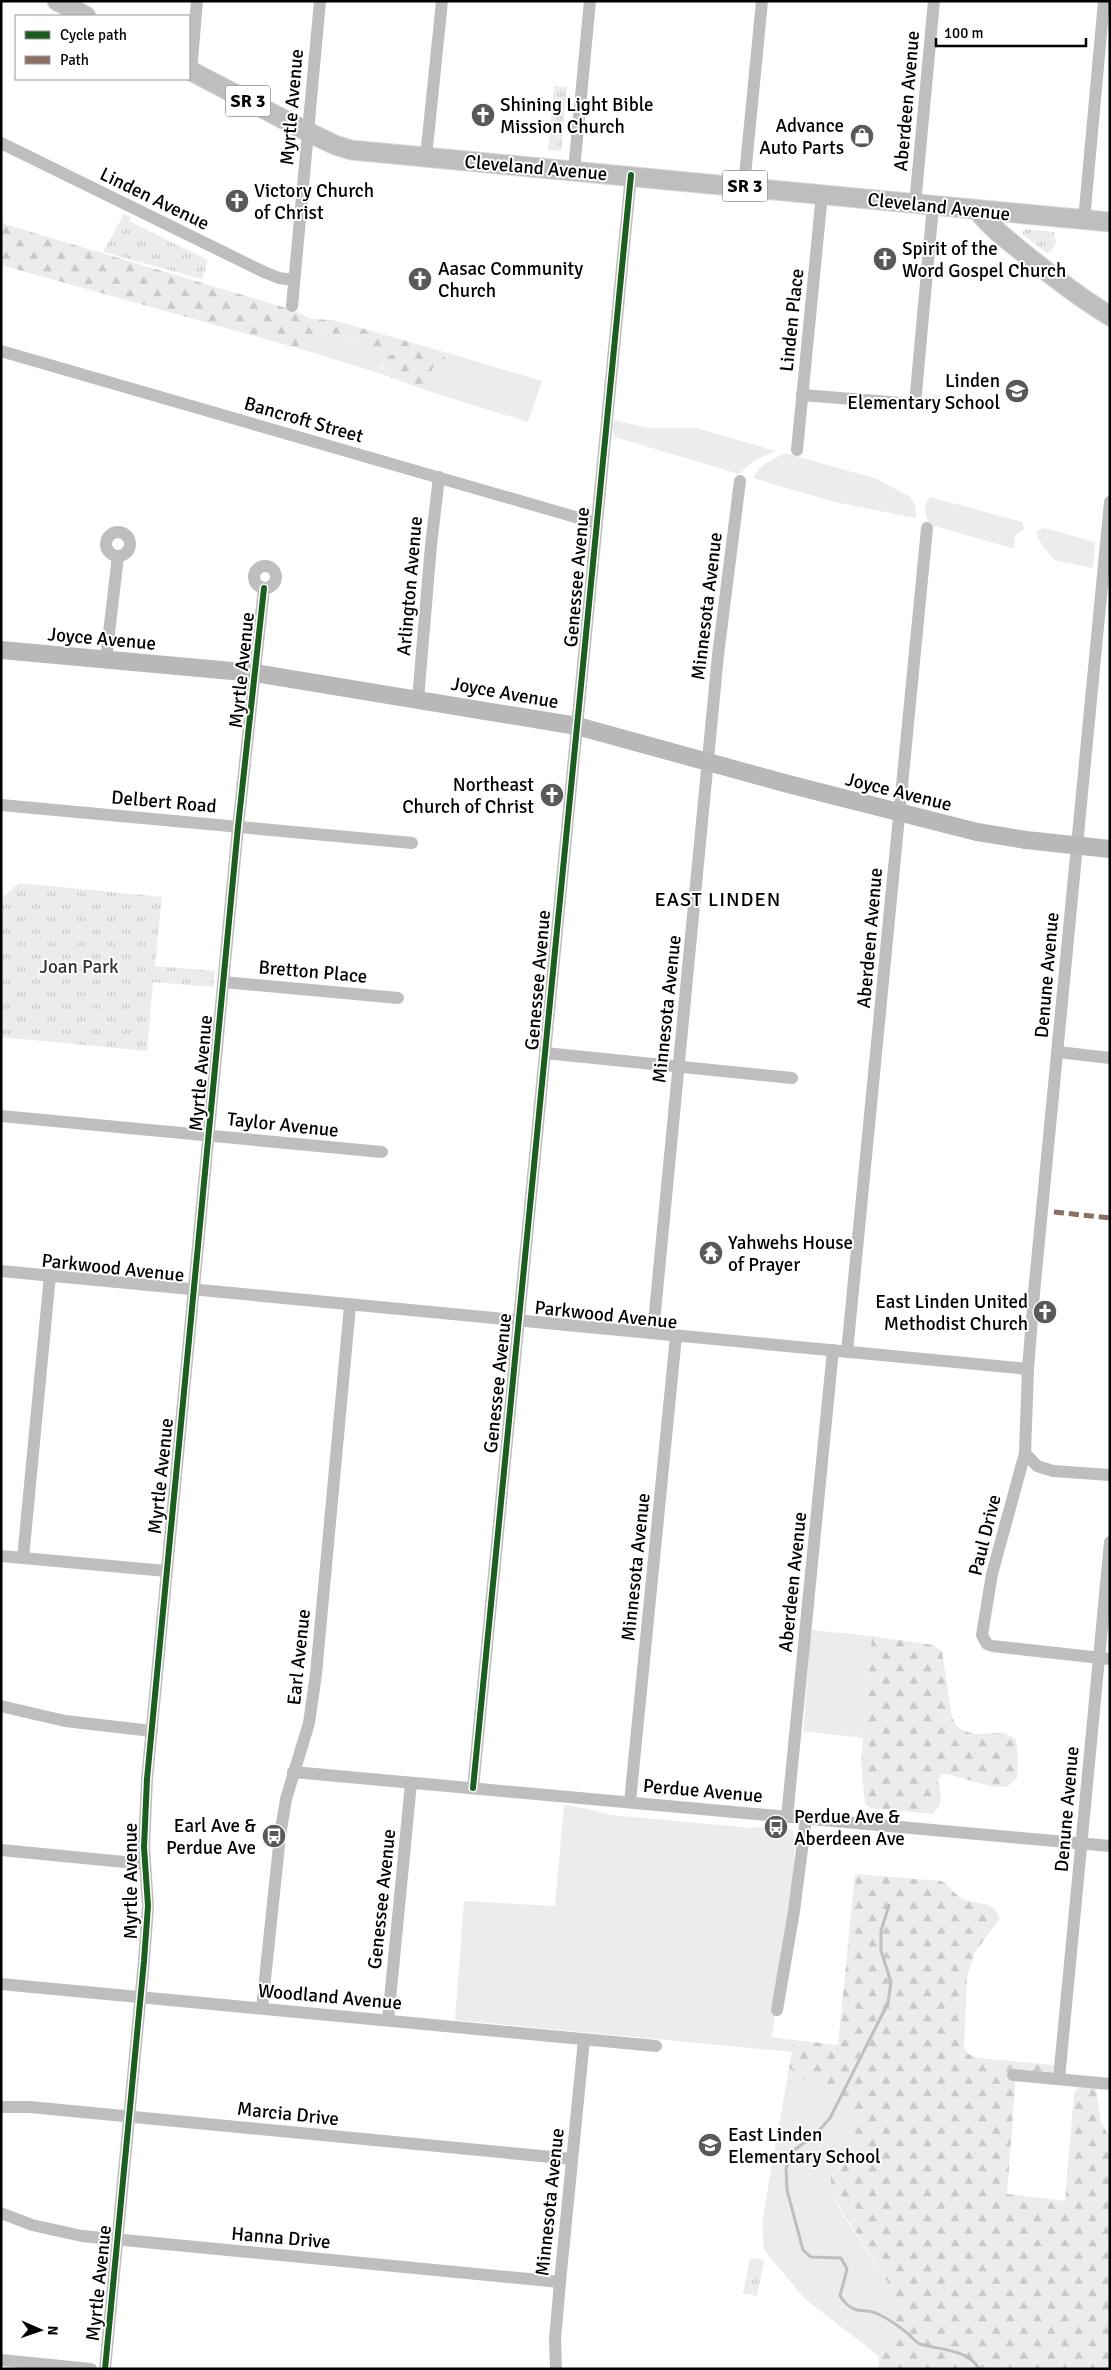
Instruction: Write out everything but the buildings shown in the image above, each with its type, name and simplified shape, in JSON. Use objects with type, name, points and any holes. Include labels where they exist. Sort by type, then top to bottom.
[{"type":"main road","points":[[57,1],[84,15]]},
{"type":"main road","name":"Cleveland Avenue","points":[[190,70],[308,132],[335,145],[351,150],[631,175],[978,211],[1110,222]]},
{"type":"main road","points":[[978,211],[994,229],[1087,302],[1110,316]]},
{"type":"main road","points":[[1028,256],[1018,240],[1016,232],[1019,226],[1037,215]]},
{"type":"street","points":[[190,70],[197,1]]},
{"type":"street","name":"Myrtle Avenue","points":[[292,306],[320,1]]},
{"type":"street","points":[[426,156],[442,1]]},
{"type":"street","points":[[574,170],[590,1]]},
{"type":"street","points":[[744,186],[762,1]]},
{"type":"street","name":"Aberdeen Avenue","points":[[802,395],[915,404],[934,1]]},
{"type":"street","points":[[1084,220],[1104,1]]},
{"type":"street","name":"Linden Avenue","points":[[1,143],[264,272],[279,278],[294,280]]},
{"type":"street","name":"Genessee Avenue","points":[[473,1788],[631,175]]},
{"type":"street","name":"Linden Place","points":[[797,450],[822,194]]},
{"type":"street","name":"Bancroft Street","points":[[1,351],[596,523]]},
{"type":"street","name":"Arlington Avenue","points":[[418,698],[431,545],[439,477]]},
{"type":"street","name":"Minnesota Avenue","points":[[653,1333],[718,655],[740,481]]},
{"type":"street","name":"Denune Avenue","points":[[1025,1453],[1028,1369],[1110,502]]},
{"type":"street","name":"Aberdeen Avenue","points":[[847,1352],[927,528]]},
{"type":"street","points":[[106,659],[118,556]]},
{"type":"street","name":"Myrtle Avenue","points":[[105,2369],[148,1906],[145,1864],[147,1779],[238,827],[264,588]]},
{"type":"street","name":"Joyce Avenue","points":[[1,650],[254,673],[418,698],[577,726],[977,832],[1110,849]]},
{"type":"street","name":"Delbert Road","points":[[1,805],[412,843]]},
{"type":"street","name":"Bretton Place","points":[[223,982],[398,998]]},
{"type":"street","points":[[1058,1052],[1110,1058]]},
{"type":"street","points":[[545,1053],[792,1078]]},
{"type":"street","name":"Taylor Avenue","points":[[1,1116],[382,1152]]},
{"type":"street","name":"Parkwood Avenue","points":[[1,1271],[350,1306],[518,1320],[1028,1369]]},
{"type":"street","points":[[23,1558],[50,1276]]},
{"type":"street","name":"Earl Avenue","points":[[262,2008],[280,1836],[293,1772],[309,1723],[316,1674],[350,1306]]},
{"type":"street","name":"Minnesota Avenue","points":[[630,1802],[676,1336]]},
{"type":"street","name":"Aberdeen Avenue","points":[[787,1817],[832,1350]]},
{"type":"street","points":[[1025,1453],[1037,1466],[1053,1470],[1110,1475]]},
{"type":"street","name":"Paul Drive","points":[[1025,1453],[992,1574],[983,1627],[984,1641],[992,1646],[1105,1658]]},
{"type":"street","name":"Denune Avenue","points":[[1059,2079],[1082,1843],[1105,1658],[1110,1542]]},
{"type":"street","points":[[1,1556],[166,1571]]},
{"type":"street","points":[[1,1706],[65,1721],[152,1731]]},
{"type":"street","name":"Perdue Avenue","points":[[293,1772],[1110,1846]]},
{"type":"street","name":"Genessee Avenue","points":[[388,2020],[411,1782]]},
{"type":"street","points":[[777,2010],[794,1911],[806,1818]]},
{"type":"street","points":[[1,1850],[145,1864]]},
{"type":"street","name":"Woodland Avenue","points":[[1,1984],[656,2046]]},
{"type":"street","name":"Minnesota Avenue","points":[[556,2369],[555,2339],[584,2040]]},
{"type":"street","points":[[1013,2075],[1110,2084]]},
{"type":"street","name":"Marcia Drive","points":[[1,2107],[30,2107],[572,2159]]},
{"type":"street","name":"Hanna Drive","points":[[1,2213],[32,2225],[82,2236],[118,2241],[560,2282]]},
{"type":"street","points":[[1,2360],[91,2369]]},
{"type":"green space","points":[[554,86],[567,87],[561,151],[548,150]]},
{"type":"green space","points":[[124,214],[131,217],[129,221],[208,260],[202,279],[103,252]]},
{"type":"green space","points":[[1,223],[293,310],[311,319],[333,320],[441,351],[445,359],[442,363],[433,367],[427,388],[422,389],[379,373],[387,357],[395,353],[315,328],[311,347],[301,349],[1,265]]},
{"type":"green space","points":[[1027,229],[1054,232],[1056,242],[1051,252],[1047,253],[1023,235],[1023,231]]},
{"type":"green space","points":[[314,328],[395,353],[381,366],[379,373],[301,349],[311,347]]},
{"type":"green space","points":[[441,351],[542,381],[528,422],[422,389],[427,388],[433,367],[445,359]]},
{"type":"green space","points":[[614,420],[648,428],[696,428],[776,451],[755,460],[739,474],[615,437],[612,429]]},
{"type":"green space","points":[[785,453],[877,479],[910,497],[915,505],[916,516],[915,518],[835,502],[753,478],[762,466]]},
{"type":"green space","points":[[930,497],[1022,522],[1024,529],[1015,536],[1014,547],[1011,548],[931,525],[925,511]]},
{"type":"green space","points":[[1044,528],[1095,542],[1093,568],[1054,560],[1038,539],[1037,531]]},
{"type":"green space","name":"Joan Park","points":[[19,883],[162,897],[155,966],[215,971],[213,987],[153,982],[147,1051],[1,1037],[1,899]]},
{"type":"green space","points":[[811,1630],[872,1636],[863,1738],[803,1731]]},
{"type":"green space","points":[[872,1636],[933,1645],[942,1651],[952,1718],[959,1729],[974,1734],[1004,1733],[1016,1739],[1018,1754],[1017,1778],[1007,1787],[989,1786],[942,1774],[938,1780],[941,1794],[940,1803],[932,1814],[870,1808],[865,1804],[861,1762]]},
{"type":"green space","points":[[564,1805],[611,1815],[752,1828],[775,1825],[792,1830],[795,1842],[791,1900],[772,2037],[794,2040],[792,2052],[455,2020],[464,1901],[555,1906]]},
{"type":"green space","points":[[855,1874],[941,1881],[963,1899],[985,1904],[993,1908],[1000,1918],[975,1952],[967,1977],[964,2046],[968,2054],[979,2058],[1054,2065],[1055,2073],[1016,2076],[1007,2194],[1065,2201],[1074,2094],[1079,2086],[1096,2088],[1101,2122],[1110,2138],[1110,2369],[878,2369],[879,2356],[897,2315],[894,2292],[831,2193],[831,2177],[853,2153],[855,2122],[846,2108],[789,2068],[794,2040],[838,2045]]},
{"type":"green space","points":[[789,2068],[846,2108],[855,2122],[853,2153],[831,2176],[831,2193],[894,2292],[897,2315],[879,2356],[805,2299],[764,2250],[762,2222]]},
{"type":"green space","points":[[750,2258],[764,2260],[757,2296],[743,2293]]},
{"type":"waterway","points":[[889,1905],[881,1931],[881,1951],[891,1982],[888,2003],[830,2118],[816,2134],[793,2151],[786,2168],[787,2190],[803,2250],[811,2257],[841,2258],[847,2269],[840,2296],[845,2303],[855,2309],[883,2317],[920,2344],[961,2354],[974,2362],[979,2369]]},
{"type":"marked path","points":[[1054,1212],[1110,1218]]},
{"type":"cycle path","points":[[473,1788],[631,175]]},
{"type":"cycle path","points":[[105,2369],[148,1906],[144,1847],[147,1779],[238,827],[264,588]]},
{"type":"place","name":"Shining Light Bible Mission Church","points":[[483,115]]},
{"type":"place","name":"Advance Auto Parts","points":[[862,136]]},
{"type":"place","name":"Victory Church of Christ","points":[[237,201]]},
{"type":"place","name":"Spirit of the Word Gospel Church","points":[[885,259]]},
{"type":"place","name":"Aasac Community Church","points":[[420,279]]},
{"type":"place","name":"Linden Elementary School","points":[[1017,391]]},
{"type":"place","name":"Northeast Church of Christ","points":[[552,795]]},
{"type":"place","name":"Yahwehs House of Prayer","points":[[711,1253]]},
{"type":"place","name":"East Linden United Methodist Church","points":[[1045,1312]]},
{"type":"place","name":"Perdue Ave & Aberdeen Ave","points":[[776,1827]]},
{"type":"place","name":"Earl Ave & Perdue Ave","points":[[274,1836]]},
{"type":"place","name":"East Linden Elementary School","points":[[710,2145]]},
{"type":"district","name":"EAST LINDEN","points":[[718,899]]}]
